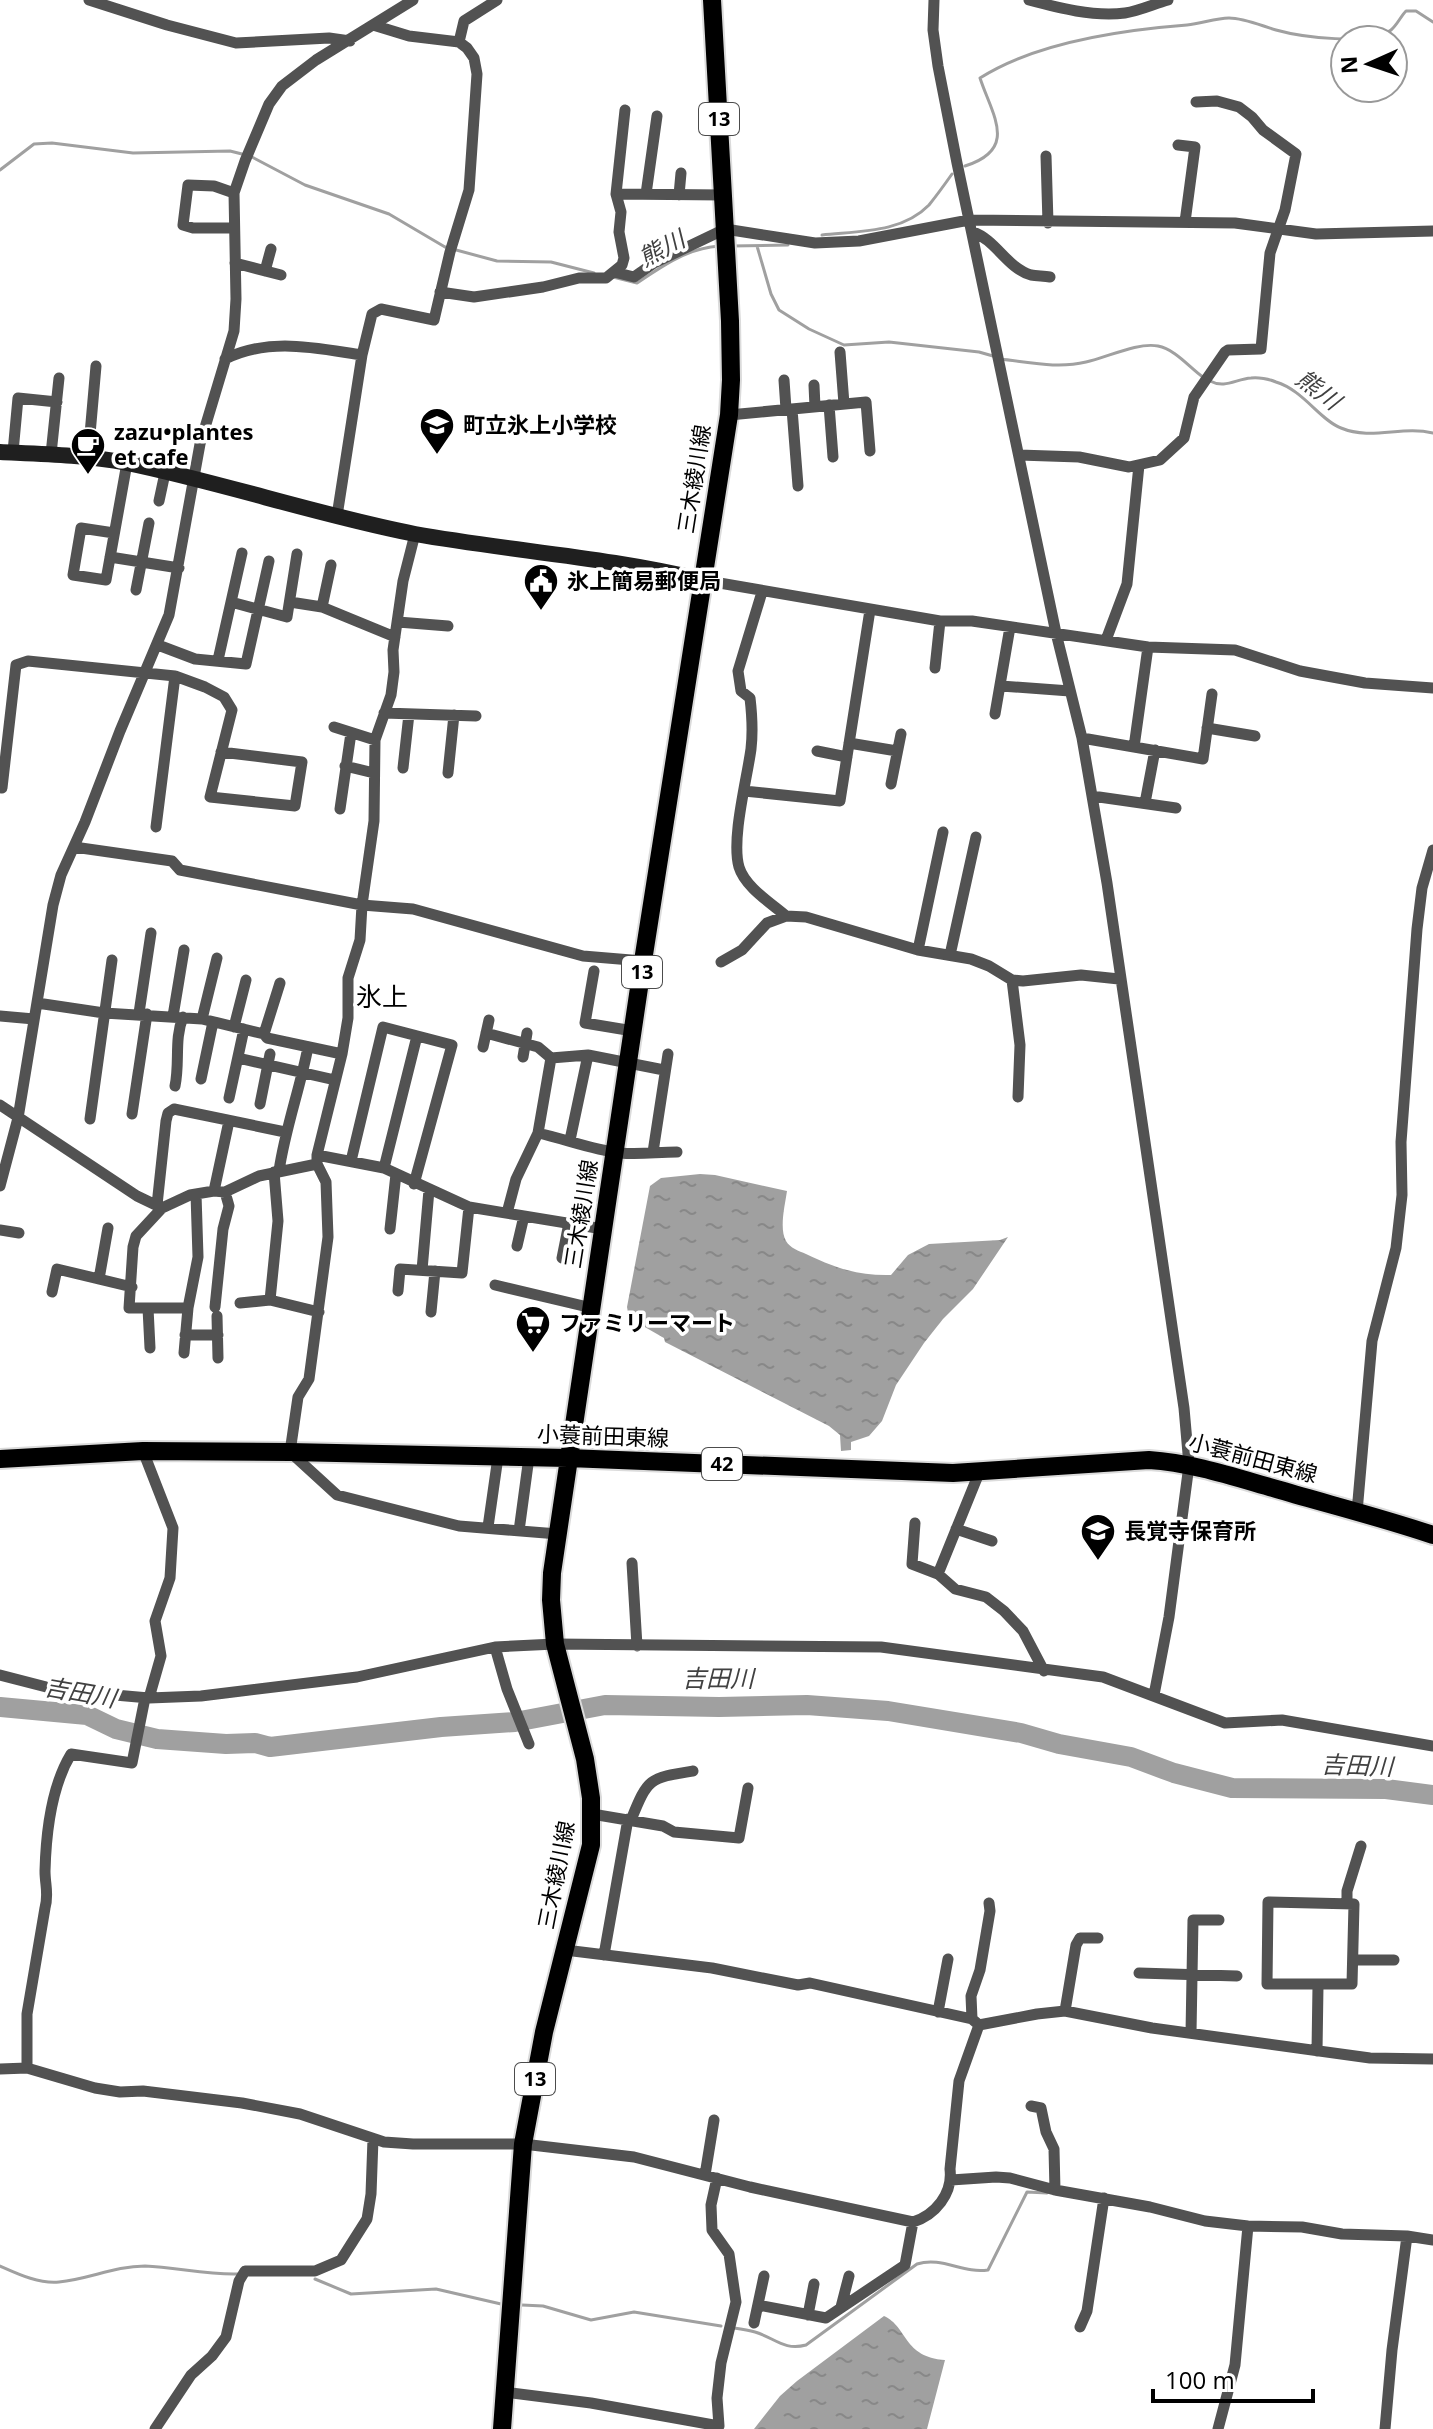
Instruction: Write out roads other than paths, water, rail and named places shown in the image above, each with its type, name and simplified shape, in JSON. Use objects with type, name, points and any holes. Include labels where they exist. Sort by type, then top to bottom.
[{"type":"main road","name":"三木綾川線","points":[[502,2429],[523,2144],[544,2032],[587,1866],[592,1814],[585,1759],[555,1644],[551,1600],[558,1534],[643,961],[729,415],[731,380],[712,0]]},
{"type":"main road","name":"小蓑前田東線","points":[[0,1459],[143,1451],[290,1452],[568,1458],[979,1473],[1149,1460],[1189,1465],[1433,1535]]},
{"type":"street","points":[[89,0],[236,43],[329,38],[350,41]]},
{"type":"street","points":[[0,1186],[18,1118],[53,905],[61,875],[169,615],[200,444],[234,331],[234,193],[269,104],[282,86],[316,60],[413,0]]},
{"type":"street","points":[[459,42],[464,21],[497,0]]},
{"type":"street","points":[[934,0],[933,30],[938,66],[1056,633],[1082,738],[1184,1408],[1189,1465],[1169,1617],[1154,1695]]},
{"type":"street","points":[[1029,0],[1099,14],[1126,13],[1168,0]]},
{"type":"street","points":[[337,516],[362,355],[372,314],[381,309],[434,320],[469,190],[477,74],[474,58],[459,42],[409,36],[373,25]]},
{"type":"street","points":[[1019,455],[1079,457],[1129,467],[1160,460],[1184,438],[1194,397],[1228,350],[1261,349],[1270,253],[1292,182],[1296,154],[1263,130],[1239,107],[1217,101],[1196,102]]},
{"type":"street","points":[[610,275],[622,265],[624,258],[619,232],[621,212],[616,194],[625,110]]},
{"type":"street","points":[[646,194],[657,116]]},
{"type":"street","points":[[1178,145],[1195,147],[1185,222]]},
{"type":"street","points":[[1046,156],[1048,223]]},
{"type":"street","points":[[679,195],[681,173]]},
{"type":"street","points":[[234,193],[214,186],[188,185],[183,225],[193,228],[234,228]]},
{"type":"street","points":[[616,194],[723,195]]},
{"type":"street","points":[[440,292],[474,297],[543,287],[579,278],[610,275],[634,277],[654,263],[725,241],[859,241],[971,226],[1048,223],[1235,223],[1316,234],[1433,231]]},
{"type":"street","points":[[971,226],[1020,270],[1030,275],[1050,277]]},
{"type":"street","points":[[265,271],[271,249]]},
{"type":"street","points":[[235,263],[281,275]]},
{"type":"street","points":[[225,359],[260,346],[278,345],[362,355]]},
{"type":"street","points":[[840,352],[844,404]]},
{"type":"street","points":[[88,457],[96,366]]},
{"type":"street","points":[[51,454],[59,378]]},
{"type":"street","points":[[784,380],[798,486]]},
{"type":"street","points":[[814,385],[815,407]]},
{"type":"street","points":[[57,402],[18,398],[6,452],[88,457],[127,463],[415,534],[624,563],[762,592],[870,610],[940,621],[972,621],[1148,647],[1235,650],[1300,671],[1365,683],[1433,688]]},
{"type":"street","points":[[729,415],[866,402],[870,451]]},
{"type":"street","points":[[829,405],[833,457]]},
{"type":"street","points":[[114,533],[81,528],[73,575],[106,580],[127,463]]},
{"type":"street","points":[[1106,640],[1127,584],[1139,465]]},
{"type":"street","points":[[159,501],[165,473]]},
{"type":"street","points":[[136,590],[149,523]]},
{"type":"street","points":[[415,534],[403,581],[391,695],[375,740],[374,821],[360,940],[348,978],[348,1018],[317,1160],[326,1182],[328,1237],[309,1379],[298,1397],[290,1452],[337,1495],[459,1526],[558,1534]]},
{"type":"street","points":[[218,660],[242,553]]},
{"type":"street","points":[[231,602],[287,617],[297,554]]},
{"type":"street","points":[[110,557],[179,568]]},
{"type":"street","points":[[158,645],[195,659],[246,664],[269,561]]},
{"type":"street","points":[[322,607],[331,565]]},
{"type":"street","points":[[762,592],[738,671],[741,691],[750,698],[752,746],[737,849],[739,869],[749,884],[786,916]]},
{"type":"street","points":[[290,602],[322,607],[395,637]]},
{"type":"street","points":[[744,791],[840,801],[870,610]]},
{"type":"street","points":[[935,668],[940,621]]},
{"type":"street","points":[[398,622],[448,626]]},
{"type":"street","points":[[995,714],[1010,627]]},
{"type":"street","points":[[1134,747],[1148,647]]},
{"type":"street","points":[[2,781],[16,665],[28,661],[175,676],[224,697],[232,710],[221,752],[210,797],[295,806],[302,762],[221,752]]},
{"type":"street","points":[[0,675],[15,677]]},
{"type":"street","points":[[156,827],[175,676]]},
{"type":"street","points":[[1001,686],[1070,691]]},
{"type":"street","points":[[1082,738],[1203,759],[1212,694]]},
{"type":"street","points":[[384,713],[476,716]]},
{"type":"street","points":[[403,768],[409,714]]},
{"type":"street","points":[[448,773],[454,715]]},
{"type":"street","points":[[334,727],[375,740]]},
{"type":"street","points":[[1207,728],[1255,736]]},
{"type":"street","points":[[340,809],[351,733]]},
{"type":"street","points":[[891,784],[901,734]]},
{"type":"street","points":[[849,743],[897,751]]},
{"type":"street","points":[[1145,803],[1155,750]]},
{"type":"street","points":[[817,751],[847,757]]},
{"type":"street","points":[[345,766],[374,773]]},
{"type":"street","points":[[1092,796],[1176,808]]},
{"type":"street","points":[[918,950],[943,832]]},
{"type":"street","points":[[950,955],[976,837]]},
{"type":"street","points":[[74,847],[158,858],[172,861],[180,870],[362,905],[413,909],[583,956],[643,961]]},
{"type":"street","points":[[1357,1512],[1372,1341],[1396,1248],[1417,929],[1422,888],[1433,850]]},
{"type":"street","points":[[721,962],[742,950],[767,923],[786,916],[806,917],[918,950],[989,966],[1012,980],[1081,975],[1119,979]]},
{"type":"street","points":[[132,1114],[151,933]]},
{"type":"street","points":[[175,1086],[179,1069],[178,1017],[184,950]]},
{"type":"street","points":[[201,1079],[217,958]]},
{"type":"street","points":[[90,1119],[112,960]]},
{"type":"street","points":[[594,971],[585,1023],[633,1031]]},
{"type":"street","points":[[229,1098],[238,1058],[246,980]]},
{"type":"street","points":[[1012,980],[1020,1045],[1018,1097]]},
{"type":"street","points":[[264,1034],[280,983]]},
{"type":"street","points":[[37,1003],[104,1013],[208,1020],[264,1034],[267,1038],[342,1054]]},
{"type":"street","points":[[0,1016],[34,1019]]},
{"type":"street","points":[[483,1047],[489,1020]]},
{"type":"street","points":[[351,1161],[383,1027],[452,1045],[414,1184]]},
{"type":"street","points":[[486,1033],[526,1038],[551,1058],[588,1055],[664,1070]]},
{"type":"street","points":[[384,1168],[417,1036]]},
{"type":"street","points":[[523,1057],[526,1038]]},
{"type":"street","points":[[270,1300],[278,1221],[276,1172],[308,1047]]},
{"type":"street","points":[[653,1152],[668,1054]]},
{"type":"street","points":[[570,1140],[588,1055]]},
{"type":"street","points":[[238,1058],[269,1060],[335,1080]]},
{"type":"street","points":[[507,1213],[516,1179],[538,1133],[551,1058]]},
{"type":"street","points":[[260,1104],[269,1060]]},
{"type":"street","points":[[0,1105],[137,1196],[160,1206]]},
{"type":"street","points":[[160,1206],[168,1113],[174,1109],[285,1132]]},
{"type":"street","points":[[218,1358],[216,1312],[223,1229],[229,1206],[220,1192],[229,1121]]},
{"type":"street","points":[[538,1133],[615,1153],[643,1155],[677,1152]]},
{"type":"street","points":[[188,1308],[129,1308],[136,1236],[160,1206],[196,1194],[220,1192],[317,1160],[351,1161],[384,1168],[469,1207],[603,1229]]},
{"type":"street","points":[[390,1229],[396,1174]]},
{"type":"street","points":[[429,1190],[431,1312]]},
{"type":"street","points":[[184,1353],[188,1308],[198,1257],[196,1194]]},
{"type":"street","points":[[398,1291],[400,1269],[462,1273],[469,1207]]},
{"type":"street","points":[[517,1246],[524,1216]]},
{"type":"street","points":[[562,1258],[569,1223]]},
{"type":"street","points":[[99,1279],[108,1228]]},
{"type":"street","points":[[0,1230],[19,1233]]},
{"type":"street","points":[[52,1292],[57,1269],[132,1287]]},
{"type":"street","points":[[495,1285],[592,1308]]},
{"type":"street","points":[[240,1303],[270,1300],[319,1312]]},
{"type":"street","points":[[148,1308],[150,1348]]},
{"type":"street","points":[[185,1335],[218,1335]]},
{"type":"street","points":[[27,2068],[27,2014],[49,1894],[45,1874],[50,1823],[64,1767],[71,1754],[132,1763],[141,1715],[161,1656],[155,1621],[170,1578],[173,1528],[143,1451]]},
{"type":"street","points":[[488,1527],[498,1457]]},
{"type":"street","points":[[519,1531],[529,1457]]},
{"type":"street","points":[[938,1574],[979,1473]]},
{"type":"street","points":[[915,1523],[912,1564],[938,1574],[955,1589],[986,1597],[1004,1611],[1023,1631],[1044,1671]]},
{"type":"street","points":[[956,1529],[992,1541]]},
{"type":"street","points":[[632,1563],[637,1646]]},
{"type":"street","points":[[0,1675],[58,1690],[147,1698],[201,1696],[357,1677],[495,1647],[555,1644],[826,1644],[881,1647],[1103,1677],[1225,1723],[1290,1720],[1433,1746]]},
{"type":"street","points":[[495,1647],[527,1740]]},
{"type":"street","points":[[604,1955],[630,1819],[643,1790],[653,1780],[693,1771]]},
{"type":"street","points":[[592,1814],[663,1826],[674,1832],[739,1838],[748,1788]]},
{"type":"street","points":[[1347,1903],[1347,1891],[1361,1846]]},
{"type":"street","points":[[1268,1902],[1347,1903],[1354,1904],[1352,1984],[1267,1984],[1268,1902]]},
{"type":"street","points":[[0,2069],[27,2068],[95,2088],[242,2103],[300,2114],[373,2139],[413,2144],[523,2144],[634,2157],[913,2222],[933,2212],[945,2196],[951,2180],[959,2081],[975,2022],[971,1996],[980,1970],[989,1903]]},
{"type":"street","points":[[1191,2033],[1193,1920],[1219,1920]]},
{"type":"street","points":[[1065,2011],[1076,1945],[1080,1938],[1098,1938]]},
{"type":"street","points":[[565,1950],[712,1968],[798,1985],[810,1983],[975,2022],[1065,2011],[1152,2028],[1370,2058],[1433,2059]]},
{"type":"street","points":[[938,2012],[948,1959]]},
{"type":"street","points":[[1353,1960],[1394,1960]]},
{"type":"street","points":[[1139,1973],[1237,1976]]},
{"type":"street","points":[[1317,2051],[1318,1986]]},
{"type":"street","points":[[1031,2106],[1041,2108],[1046,2132],[1054,2149],[1055,2190]]},
{"type":"street","points":[[504,2392],[591,2403],[719,2426],[717,2398],[721,2363],[736,2302],[729,2254],[712,2230],[714,2120]]},
{"type":"street","points":[[155,2429],[191,2375],[212,2356],[226,2337],[239,2281],[245,2271],[315,2271],[341,2260],[367,2219],[373,2139]]},
{"type":"street","points":[[951,2180],[996,2177],[1205,2221],[1433,2240]]},
{"type":"street","points":[[1080,2327],[1087,2311],[1104,2198]]},
{"type":"street","points":[[758,2305],[826,2318],[905,2265],[913,2222]]},
{"type":"street","points":[[1218,2429],[1235,2365],[1248,2226]]},
{"type":"street","points":[[1385,2429],[1407,2236]]},
{"type":"street","points":[[754,2323],[764,2276]]},
{"type":"street","points":[[841,2307],[849,2276]]},
{"type":"street","points":[[808,2315],[814,2284]]},
{"type":"water","points":[[700,1174],[787,1191],[783,1224],[788,1243],[847,1270],[891,1275],[908,1255],[929,1244],[1008,1237],[973,1289],[924,1343],[896,1385],[882,1421],[869,1436],[851,1442],[851,1450],[841,1451],[840,1435],[829,1426],[665,1342],[664,1338],[629,1318],[627,1307],[650,1186],[661,1178]]},
{"type":"water","points":[[884,2316],[898,2327],[914,2348],[931,2358],[945,2360],[927,2429],[754,2429],[780,2396],[797,2381]]},
{"type":"waterway","points":[[965,166],[982,159],[997,140],[995,118],[980,78],[1002,66],[1053,47],[1135,30],[1224,18],[1241,19],[1287,33],[1335,39],[1381,35],[1391,30],[1406,11],[1416,11],[1433,22]]},
{"type":"waterway","name":"熊川","points":[[0,170],[34,144],[52,143],[133,153],[230,151],[242,154]]},
{"type":"waterway","name":"熊川","points":[[250,156],[305,185],[389,214],[445,247],[497,261],[551,262],[594,273]]},
{"type":"waterway","points":[[822,235],[879,229],[906,221],[929,205],[952,174]]},
{"type":"waterway","name":"熊川","points":[[731,246],[788,245]]},
{"type":"waterway","name":"熊川","points":[[613,277],[637,283],[686,254],[719,246]]},
{"type":"waterway","name":"熊川","points":[[757,246],[779,310],[809,329],[844,345],[889,342],[993,356]]},
{"type":"waterway","name":"熊川","points":[[1000,359],[1064,365],[1150,345],[1176,355],[1203,377]]},
{"type":"waterway","name":"熊川","points":[[1210,381],[1226,384],[1254,378],[1273,381],[1295,391],[1333,424],[1353,432],[1433,433]]},
{"type":"waterway","name":"吉田川","points":[[0,1707],[87,1715],[116,1729],[157,1739],[255,1743],[270,1747],[441,1727],[515,1722],[605,1705],[807,1705],[888,1711],[1021,1733],[1059,1744],[1131,1757],[1174,1773],[1232,1788],[1386,1789],[1433,1795]]},
{"type":"waterway","points":[[734,2328],[755,2332],[785,2345],[806,2345],[917,2264],[935,2262],[970,2270],[988,2270],[1027,2192],[1047,2193]]},
{"type":"waterway","points":[[0,2266],[29,2278],[51,2282],[145,2266],[238,2274]]},
{"type":"waterway","points":[[315,2279],[351,2294],[436,2289],[501,2304]]},
{"type":"waterway","points":[[522,2305],[543,2306],[591,2320],[634,2312],[721,2326]]},
{"type":"place","name":"町立氷上小学校","points":[[437,456]]},
{"type":"place","name":"zazu•plantes et cafe","points":[[88,476]]},
{"type":"place","name":"氷上簡易郵便局","points":[[541,612]]},
{"type":"place","name":"ファミリーマート","points":[[533,1354]]},
{"type":"place","name":"長覚寺保育所","points":[[1098,1562]]},
{"type":"district","name":"氷上","points":[[382,997]]}]
